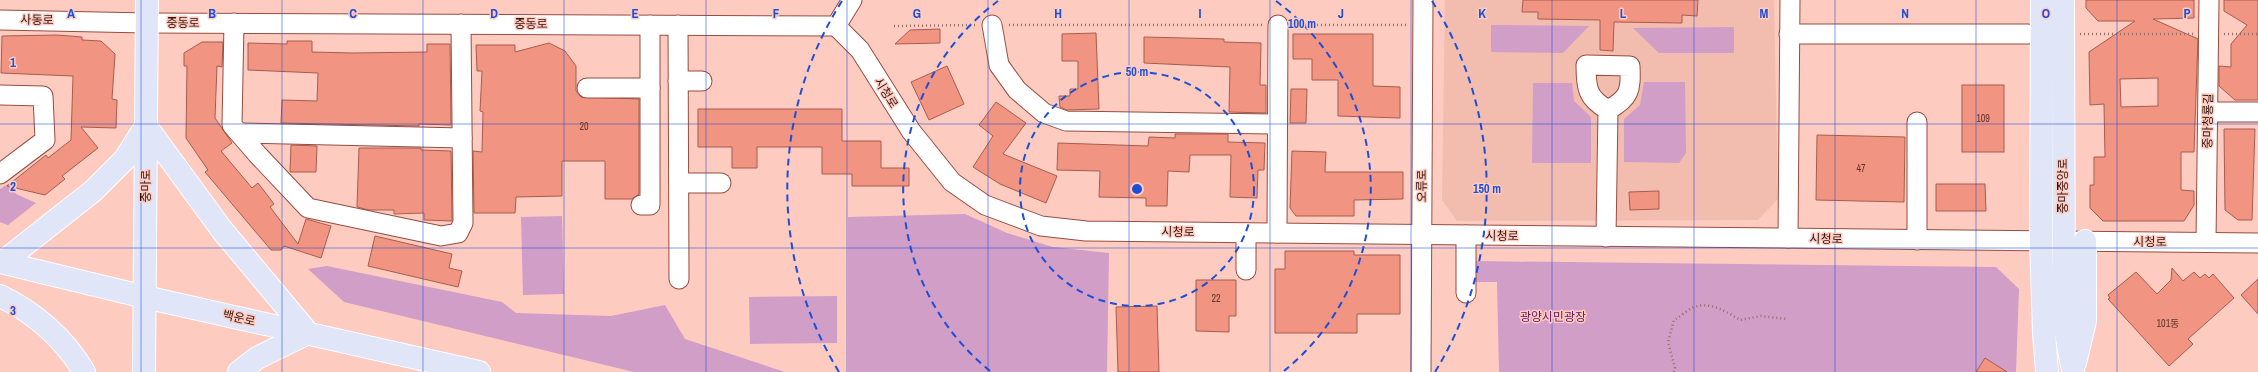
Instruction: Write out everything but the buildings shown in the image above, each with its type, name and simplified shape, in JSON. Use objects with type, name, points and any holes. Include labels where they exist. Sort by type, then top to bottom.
[{"type":"main road","name":"중마로","points":[[144,372],[147,0]]},
{"type":"main road","name":"중마중앙로","points":[[2042,0],[2041,241],[2046,371]]},
{"type":"main road","name":"중마중앙로","points":[[2063,0],[2064,322],[2073,372]]},
{"type":"main road","points":[[1,262],[93,192],[125,159],[146,126],[222,230],[308,333],[257,358],[238,372]]},
{"type":"main road","points":[[2073,372],[2085,321],[2085,241]]},
{"type":"main road","name":"백운로","points":[[1,262],[145,297],[479,372]]},
{"type":"main road","points":[[0,296],[14,303],[48,327],[77,360],[84,372]]},
{"type":"street","points":[[836,26],[852,0]]},
{"type":"street","name":"오류로","points":[[1421,372],[1423,0]]},
{"type":"street","points":[[1788,238],[1790,0]]},
{"type":"street","name":"중마청룡길","points":[[2206,242],[2209,0]]},
{"type":"street","name":"사동로","points":[[0,20],[147,23]]},
{"type":"street","name":"중동로","points":[[147,23],[836,26]]},
{"type":"street","points":[[234,23],[232,125],[308,208],[441,236],[458,233],[463,223],[461,24]]},
{"type":"street","points":[[641,205],[650,205],[650,25]]},
{"type":"street","points":[[678,25],[679,279]]},
{"type":"street","points":[[992,25],[999,65],[1017,90],[1044,113],[1066,121],[1277,124]]},
{"type":"street","points":[[1277,233],[1278,25]]},
{"type":"street","name":"시청로","points":[[836,26],[860,50],[911,131],[948,176],[985,206],[1041,226],[1086,231],[2258,243]]},
{"type":"street","points":[[1789,34],[2028,34]]},
{"type":"street","points":[[678,81],[702,81]]},
{"type":"street","points":[[587,88],[650,88]]},
{"type":"street","points":[[0,95],[44,96],[45,140],[0,174]]},
{"type":"street","points":[[1606,237],[1608,110]]},
{"type":"street","points":[[2208,112],[2258,112]]},
{"type":"street","points":[[1917,122],[1917,240]]},
{"type":"street","points":[[240,134],[462,138]]},
{"type":"street","points":[[679,183],[721,183]]},
{"type":"street","points":[[1246,233],[1246,270]]},
{"type":"street","points":[[1466,235],[1466,293]]},
{"type":"path","points":[[894,26],[1423,25]]},
{"type":"path","points":[[2080,34],[2258,34]]},
{"type":"path","points":[[1674,372],[1675,368],[1668,342],[1674,320],[1694,307],[1712,306],[1724,310],[1740,320],[1761,316],[1787,319]]},
{"type":"shaded area","points":[[1445,0],[1774,0],[1778,199],[1758,220],[1457,221],[1442,200]]},
{"type":"green space","points":[[1491,25],[1589,26],[1563,53],[1491,52]]},
{"type":"green space","points":[[1734,27],[1734,53],[1659,53],[1633,28]]},
{"type":"green space","points":[[1644,82],[1685,82],[1686,153],[1679,163],[1624,162],[1624,119],[1640,105]]},
{"type":"green space","points":[[1533,83],[1572,83],[1574,101],[1591,117],[1591,163],[1532,163]]},
{"type":"green space","points":[[8,184],[16,194],[36,203],[8,225],[0,222],[0,189]]},
{"type":"green space","points":[[965,214],[1007,233],[1053,247],[1109,253],[1107,372],[848,372],[848,217]]},
{"type":"green space","points":[[562,216],[564,294],[523,295],[521,217]]},
{"type":"green space","name":"광양시민광장","points":[[1471,261],[1996,267],[2019,289],[2016,372],[1499,372],[1497,282],[1471,282]]},
{"type":"green space","points":[[327,266],[502,302],[516,313],[611,316],[665,305],[685,339],[785,372],[634,372],[344,302],[308,269]]},
{"type":"green space","points":[[837,296],[837,343],[750,344],[749,297]]}]
